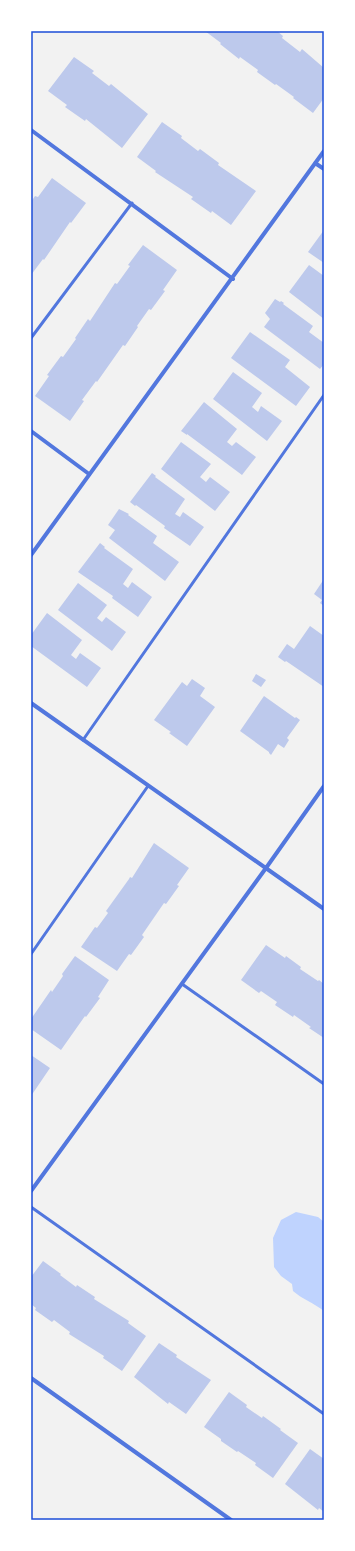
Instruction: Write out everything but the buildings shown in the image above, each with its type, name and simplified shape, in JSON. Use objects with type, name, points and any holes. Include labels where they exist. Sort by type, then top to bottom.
[{"type":"street","points":[[31,130],[132,203],[233,279]]},
{"type":"street","points":[[31,555],[233,279],[324,151]]},
{"type":"street","points":[[316,163],[324,169]]},
{"type":"street","points":[[31,431],[89,474]]},
{"type":"street","points":[[31,703],[324,909]]},
{"type":"street","points":[[31,1191],[324,786]]},
{"type":"street","points":[[31,1378],[231,1520]]},
{"type":"lane","points":[[31,338],[132,203]]},
{"type":"lane","points":[[83,740],[324,395]]},
{"type":"lane","points":[[31,954],[148,786]]},
{"type":"lane","points":[[182,984],[324,1084]]},
{"type":"lane","points":[[31,1207],[324,1414]]},
{"type":"water","points":[[296,1212],[318,1217],[324,1222],[324,1311],[293,1291],[292,1284],[281,1276],[274,1267],[273,1238],[281,1220]]}]
